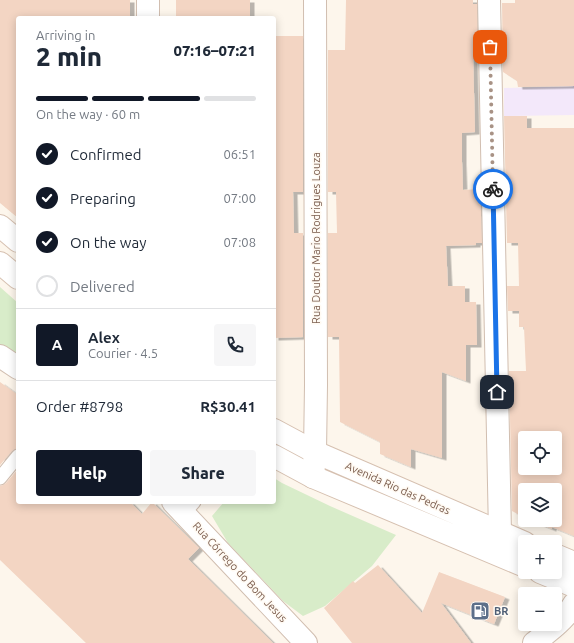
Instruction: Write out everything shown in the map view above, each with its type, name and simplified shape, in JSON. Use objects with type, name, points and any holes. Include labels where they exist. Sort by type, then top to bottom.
[{"type":"street","points":[[148,0],[148,16]]},
{"type":"street","name":"Rua Doutor Mario Rodrigues Louza","points":[[313,477],[315,452],[316,377],[315,0]]},
{"type":"street","points":[[489,0],[496,542]]},
{"type":"street","points":[[0,226],[16,239]]},
{"type":"street","points":[[0,263],[16,276]]},
{"type":"street","points":[[0,356],[16,367]]},
{"type":"street","name":"Avenida Rio das Pedras","points":[[276,431],[496,542],[518,560]]},
{"type":"street","name":"Avenida Rio das Pedras","points":[[276,457],[313,477],[496,542],[518,543]]},
{"type":"street","name":"Rua Córrego do Bom Jesus","points":[[184,506],[306,643]]},
{"type":"street","points":[[562,558],[574,563]]},
{"type":"street","points":[[557,579],[574,586]]},
{"type":"street","points":[[534,643],[571,614]]},
{"type":"lane","points":[[0,478],[16,458]]},
{"type":"shaded area","points":[[574,86],[574,115],[504,116],[504,88]]},
{"type":"green space","points":[[0,287],[16,301],[16,359],[0,347]]},
{"type":"green space","points":[[276,479],[330,506],[396,535],[372,566],[325,606],[303,616],[283,601],[228,543],[212,516],[222,504],[276,504]]},
{"type":"building","points":[[0,0],[130,0],[130,16],[16,16],[16,216],[0,203]]},
{"type":"building","points":[[176,0],[250,0],[250,16],[176,16]]},
{"type":"building","points":[[346,0],[473,0],[473,4],[477,4],[478,56],[473,53],[475,132],[462,133],[462,162],[463,190],[480,189],[482,243],[476,243],[476,245],[446,246],[448,286],[465,286],[465,302],[476,302],[477,345],[466,345],[466,381],[442,372],[442,458],[411,449],[411,467],[380,454],[380,442],[340,422],[339,337],[328,337],[328,233],[337,233],[336,192],[328,192],[328,50],[345,50]]},
{"type":"building","points":[[515,0],[574,0],[574,86],[518,87],[517,81],[503,72],[502,3],[515,3]]},
{"type":"building","points":[[276,36],[303,36],[303,192],[293,192],[294,233],[303,233],[303,337],[276,338]]},
{"type":"building","points":[[504,116],[527,116],[527,128],[574,128],[574,536],[552,527],[562,527],[562,483],[518,483],[518,514],[512,511],[509,371],[526,371],[524,327],[519,327],[519,311],[508,311],[507,286],[519,286],[518,243],[507,243]]},
{"type":"building","points":[[0,382],[16,394],[16,449],[12,451],[0,465]]},
{"type":"building","points":[[16,471],[16,504],[132,504],[142,514],[150,504],[154,504],[199,548],[188,559],[273,643],[86,643],[0,560],[0,486],[6,483]]},
{"type":"building","points":[[378,565],[422,613],[439,572],[505,597],[494,624],[441,603],[471,643],[352,643],[324,608],[353,581],[355,583]]},
{"type":"way so far","points":[[490,47],[493,189]]},
{"type":"place","name":"BR","points":[[480,611]]},
{"type":"route","points":[[493,189],[497,392]]}]
